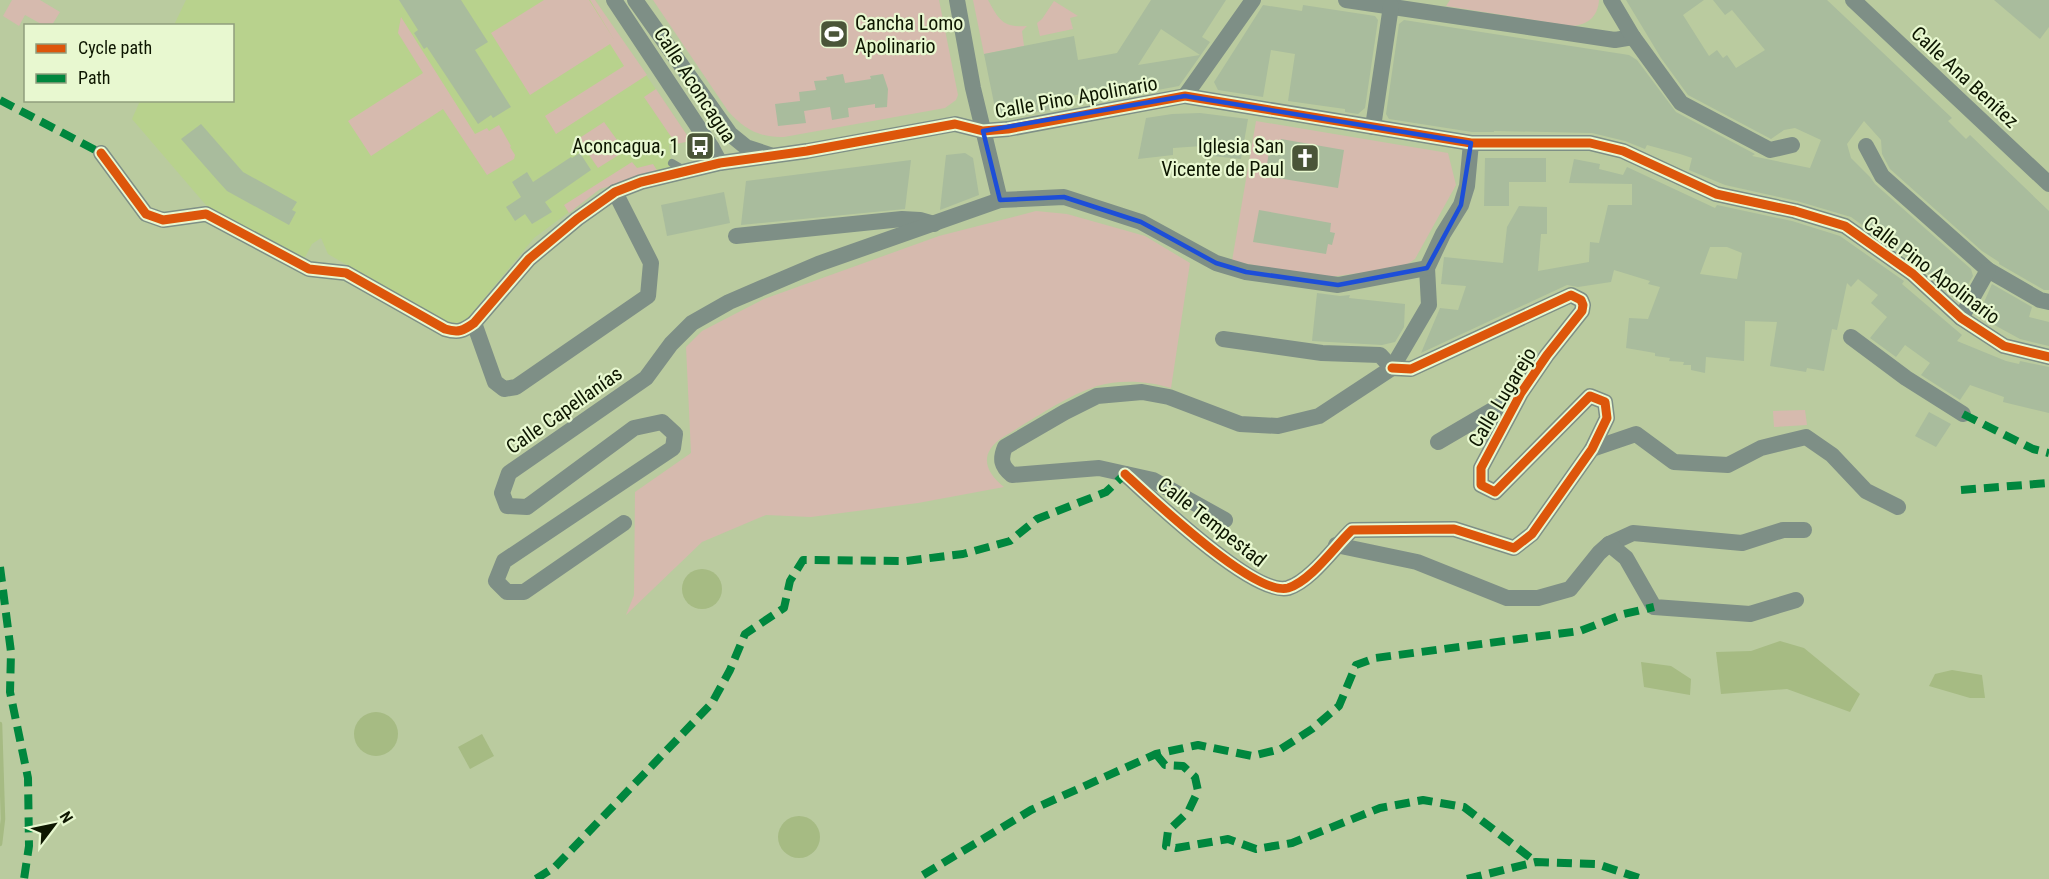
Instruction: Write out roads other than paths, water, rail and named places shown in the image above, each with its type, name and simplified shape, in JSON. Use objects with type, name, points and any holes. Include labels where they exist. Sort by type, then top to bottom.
[{"type":"street","name":"Calle Aconcagua","points":[[614,0],[712,148],[720,164]]},
{"type":"street","name":"Calle Aconcagua","points":[[635,0],[730,134],[746,147],[774,156]]},
{"type":"street","points":[[957,0],[983,131],[1000,200]]},
{"type":"street","points":[[1185,96],[1253,0]]},
{"type":"street","points":[[1355,0],[1615,40],[1633,37]]},
{"type":"street","points":[[1611,0],[1633,37],[1681,103],[1770,150],[1792,145]]},
{"type":"street","name":"Calle Ana Benítez","points":[[1853,0],[2049,184]]},
{"type":"street","points":[[1373,127],[1391,6]]},
{"type":"street","name":"Calle Pino Apolinario","points":[[474,323],[528,260],[577,219],[615,192],[678,167],[720,164],[774,156],[955,124],[983,131],[1008,129],[1185,96],[1472,143],[1590,143],[1623,151],[1658,165],[1716,194],[1795,211],[1845,226],[1913,274],[1961,318],[2004,346],[2049,357]]},
{"type":"street","name":"Calle Tempestad","points":[[1225,520],[1153,480],[1099,468],[1012,475],[1003,467],[1001,456],[1005,447],[1097,396],[1142,392],[1169,397],[1240,424],[1278,426],[1319,416],[1392,368],[1429,305],[1427,268],[1443,234],[1461,204],[1467,186],[1472,143]]},
{"type":"street","points":[[1866,146],[1882,176],[1988,270],[2040,300],[2049,302]]},
{"type":"street","points":[[101,153],[146,213],[163,220],[206,214],[309,269],[346,273],[445,329],[454,332],[463,331],[474,323],[495,382],[504,389],[516,387],[648,296],[651,263],[615,192]]},
{"type":"street","name":"Calle Capellanías","points":[[624,523],[524,592],[507,592],[496,581],[504,561],[673,447],[675,434],[662,422],[634,428],[527,507],[507,506],[502,493],[509,473],[646,378],[671,344],[692,323],[729,302],[818,264],[1000,200],[1064,197],[1141,222],[1216,263],[1246,272],[1338,285],[1427,268]]},
{"type":"street","name":"Calle Capellanías","points":[[736,236],[902,219],[934,224]]},
{"type":"street","points":[[1961,318],[1988,270]]},
{"type":"street","name":"Calle Lugarejo","points":[[1336,545],[1352,530],[1454,529],[1514,548],[1532,534],[1592,449],[1607,418],[1605,402],[1590,396],[1495,492],[1481,485],[1481,468],[1521,393],[1547,355],[1582,311],[1583,305],[1577,297],[1571,295],[1411,369],[1392,368]]},
{"type":"street","points":[[1851,337],[1906,378],[1963,414]]},
{"type":"street","points":[[1223,339],[1322,353],[1380,355],[1392,368]]},
{"type":"street","points":[[1438,442],[1521,393]]},
{"type":"street","points":[[1592,449],[1636,434],[1674,462],[1728,465],[1761,448],[1806,437],[1832,455],[1866,491],[1898,507]]},
{"type":"street","name":"Calle Tempestad","points":[[1125,474],[1162,509],[1240,571],[1264,585],[1287,588],[1307,577],[1336,545]]},
{"type":"street","points":[[1336,545],[1417,562],[1507,598],[1538,598],[1570,589],[1609,544],[1633,533],[1742,543],[1784,530],[1804,530]]},
{"type":"street","points":[[1609,544],[1626,558],[1654,607],[1749,614],[1796,600]]},
{"type":"waterway","points":[[0,724],[3,819],[0,844]]},
{"type":"place","name":"Cancha Lomo Apolinario","points":[[834,34]]},
{"type":"place","name":"Aconcagua, 1","points":[[700,146]]},
{"type":"place","name":"Iglesia San Vicente de Paul","points":[[1305,158]]}]
